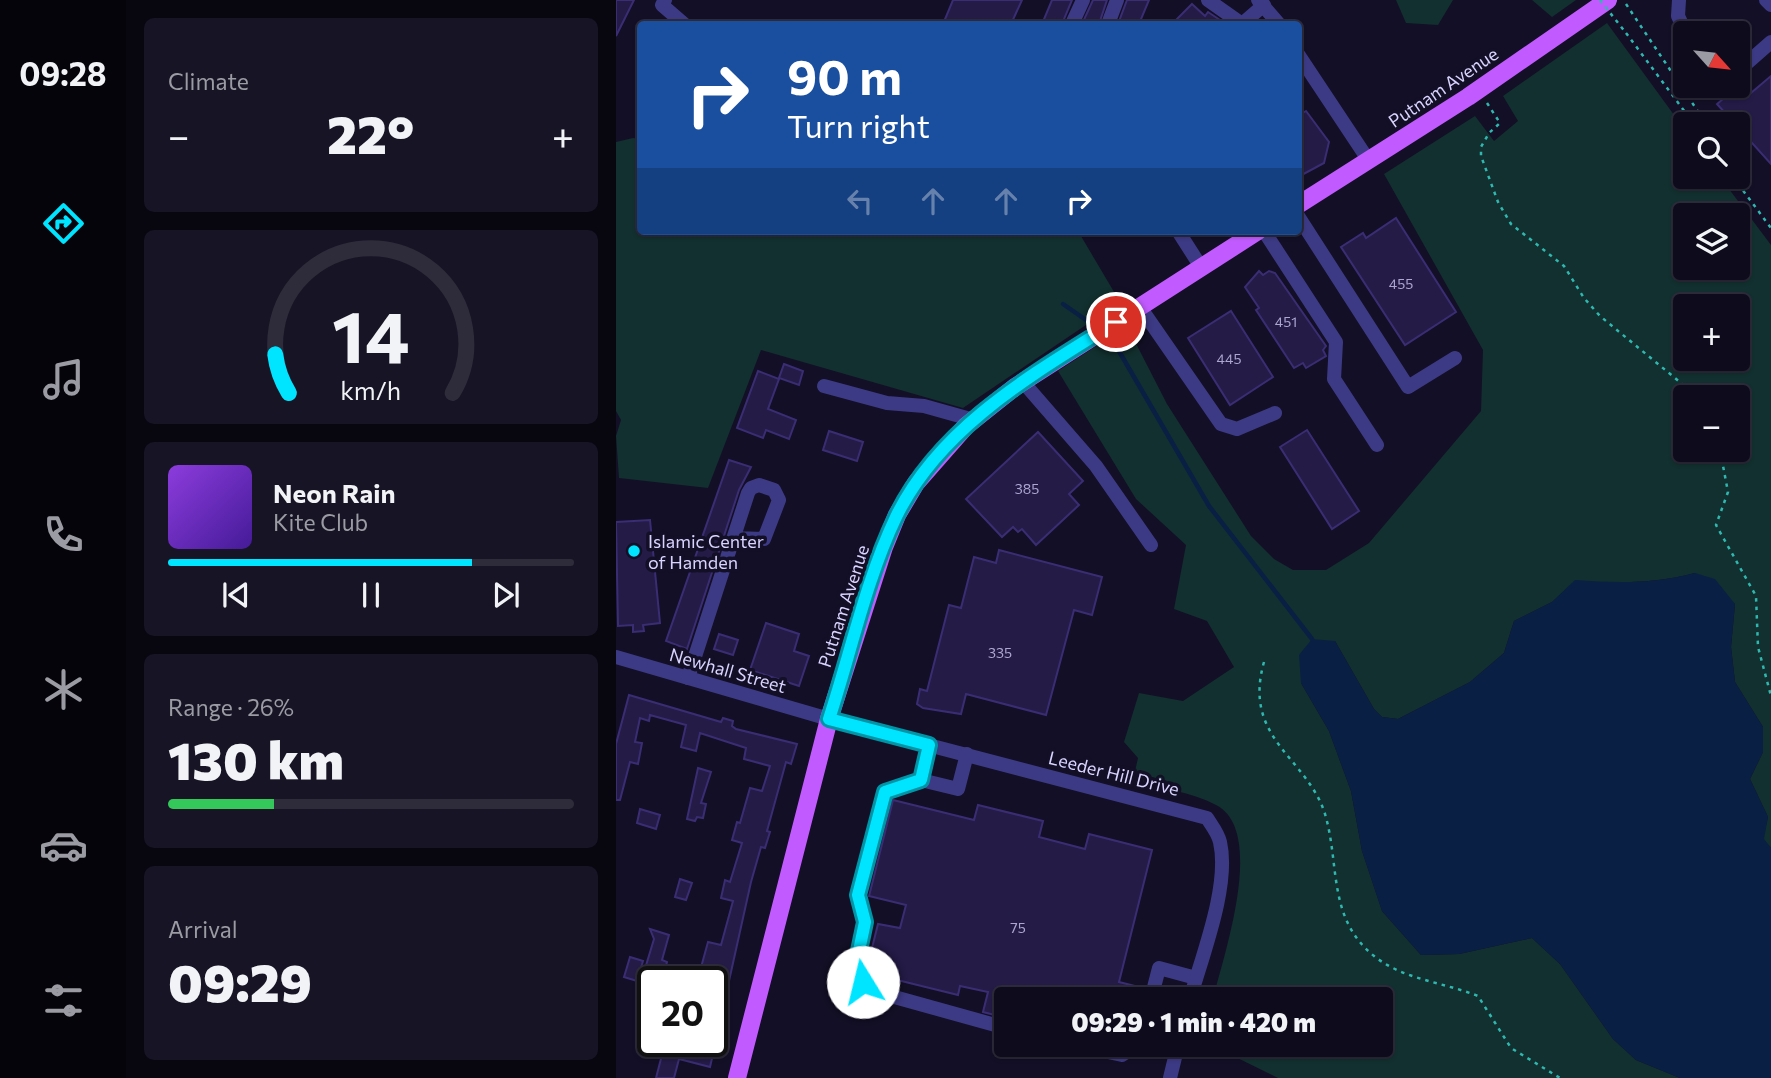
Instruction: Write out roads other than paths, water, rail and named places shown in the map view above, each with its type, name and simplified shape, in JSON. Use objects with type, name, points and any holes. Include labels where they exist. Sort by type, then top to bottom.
[{"type":"main road","name":"Putnam Avenue","points":[[1302,203],[1468,97],[1608,0]]},
{"type":"main road","name":"Putnam Avenue","points":[[737,1078],[829,719],[884,547],[897,515],[916,483],[940,453],[974,420],[1023,382],[1252,235]]},
{"type":"street","points":[[665,0],[662,5],[681,21]]},
{"type":"street","points":[[1074,21],[1083,0]]},
{"type":"street","points":[[1109,21],[1117,0]]},
{"type":"street","points":[[1208,0],[1238,21]]},
{"type":"street","points":[[1679,0],[1680,21]]},
{"type":"street","points":[[1766,0],[1771,5]]},
{"type":"street","points":[[1245,21],[1261,3],[1276,21]]},
{"type":"street","points":[[1750,60],[1771,42]]},
{"type":"street","points":[[1302,60],[1369,161]]},
{"type":"street","points":[[1302,222],[1408,387],[1455,358]]},
{"type":"street","points":[[1181,235],[1201,267]]},
{"type":"street","points":[[1268,235],[1336,342],[1334,379],[1377,445]]},
{"type":"street","points":[[1140,307],[1222,424],[1237,429],[1275,413]]},
{"type":"street","points":[[1023,382],[1096,467],[1151,545]]},
{"type":"street","points":[[824,386],[887,403],[923,406],[974,420]]},
{"type":"street","points":[[688,678],[734,538]]},
{"type":"street","name":"Newhall Street","points":[[616,657],[829,719]]},
{"type":"street","name":"Leeder Hill Drive","points":[[829,719],[1207,818],[1221,843],[1221,871],[1193,987]]},
{"type":"street","points":[[921,780],[929,745]]},
{"type":"street","points":[[967,754],[958,789],[921,780],[885,792],[858,895],[865,922],[855,961],[857,977],[880,993],[994,1025]]},
{"type":"street","points":[[1154,987],[1159,968],[1196,978]]},
{"type":"street","points":[[1170,1078],[1175,1057]]},
{"type":"water","points":[[1695,573],[1715,579],[1735,604],[1731,647],[1735,682],[1763,727],[1763,752],[1750,779],[1768,817],[1764,839],[1771,848],[1771,1078],[1680,1078],[1636,1060],[1613,1039],[1560,964],[1532,938],[1459,954],[1421,955],[1382,911],[1362,851],[1351,791],[1329,731],[1301,683],[1299,655],[1312,639],[1335,641],[1374,709],[1382,717],[1398,719],[1470,682],[1504,653],[1514,621],[1552,602],[1575,580],[1635,582]]},
{"type":"waterway","points":[[1063,304],[1086,320]]},
{"type":"waterway","points":[[1116,346],[1209,506],[1312,639]]},
{"type":"place","name":"Islamic Center of Hamden","points":[[634,551]]}]
